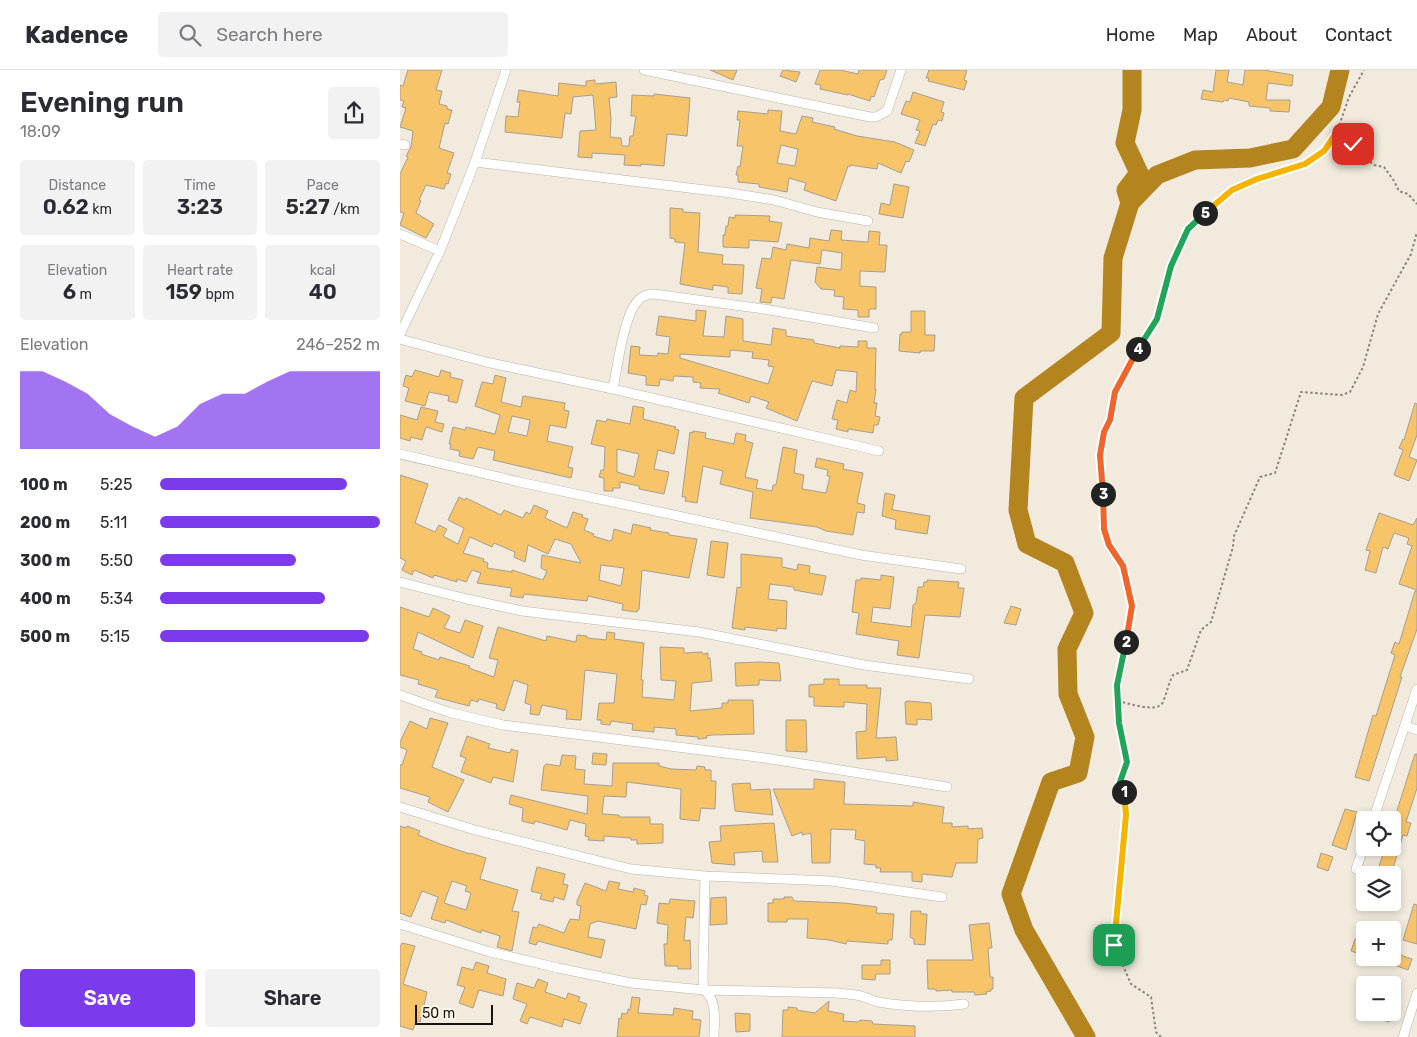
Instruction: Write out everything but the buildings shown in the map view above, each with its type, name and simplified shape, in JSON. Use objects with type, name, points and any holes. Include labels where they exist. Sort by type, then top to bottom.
[{"type":"street","points":[[400,334],[440,251],[475,162],[506,70]]},
{"type":"street","points":[[644,70],[870,117],[882,115],[887,111],[901,70]]},
{"type":"street","points":[[475,162],[730,193],[774,200],[817,212],[868,221]]},
{"type":"street","points":[[400,234],[440,251]]},
{"type":"street","points":[[613,389],[631,314],[637,301],[647,294],[764,309],[874,328]]},
{"type":"street","points":[[400,339],[486,362],[613,389],[879,452]]},
{"type":"street","points":[[400,454],[524,484],[861,556],[961,570]]},
{"type":"street","points":[[400,582],[522,611],[698,632],[864,665],[969,680]]},
{"type":"street","points":[[1376,811],[1417,689]]},
{"type":"street","points":[[400,695],[448,712],[503,725],[765,758],[947,787]]},
{"type":"street","points":[[1406,726],[1417,730]]},
{"type":"street","points":[[400,807],[475,830],[623,867],[705,876],[831,881],[942,897]]},
{"type":"street","points":[[705,876],[702,974],[704,990],[710,995],[714,1005],[714,1037]]},
{"type":"street","points":[[400,924],[462,944],[558,968],[631,983],[704,990],[836,993],[856,995],[901,1006],[936,1008],[964,1004]]},
{"type":"street","points":[[1403,1037],[1417,994]]},
{"type":"path","points":[[1161,1037],[1156,1032],[1151,997],[1131,984],[1114,945],[1126,815],[1124,790],[1120,782],[1127,762],[1119,723],[1117,685],[1124,658],[1132,606],[1123,566],[1109,545],[1104,529],[1100,455],[1104,432],[1110,420],[1115,392],[1133,356],[1157,319],[1171,266],[1188,229],[1210,207],[1232,190],[1257,179],[1305,164],[1324,151],[1337,132],[1349,97],[1364,70]]},
{"type":"path","points":[[1337,132],[1353,144],[1358,152],[1374,165],[1384,167],[1399,191],[1408,194],[1417,204]]},
{"type":"path","points":[[1118,701],[1142,707],[1158,707],[1163,704],[1173,675],[1187,670],[1201,630],[1211,622],[1233,547],[1234,536],[1260,477],[1275,473],[1301,392],[1342,395],[1350,392],[1363,367],[1378,314],[1411,254],[1417,232]]},
{"type":"waterway","points":[[1130,203],[1126,190],[1139,173],[1125,143],[1132,110],[1132,70]]},
{"type":"waterway","points":[[1086,1037],[1024,930],[1011,894],[1051,782],[1078,773],[1085,737],[1068,694],[1067,649],[1084,613],[1065,563],[1027,544],[1018,510],[1024,398],[1111,333],[1113,258],[1130,203],[1157,175],[1195,160],[1250,158],[1293,149],[1331,107],[1340,70]]},
{"type":"route","points":[[1114,945],[1126,815],[1124,790],[1120,782],[1127,762],[1119,723],[1117,685],[1124,658],[1132,606],[1126,588],[1123,566],[1109,545],[1104,529],[1100,455],[1104,432],[1110,420],[1115,392],[1133,356],[1157,319],[1171,266],[1188,229],[1210,207],[1232,190],[1276,172],[1305,164],[1324,151],[1337,132],[1353,144]]}]
